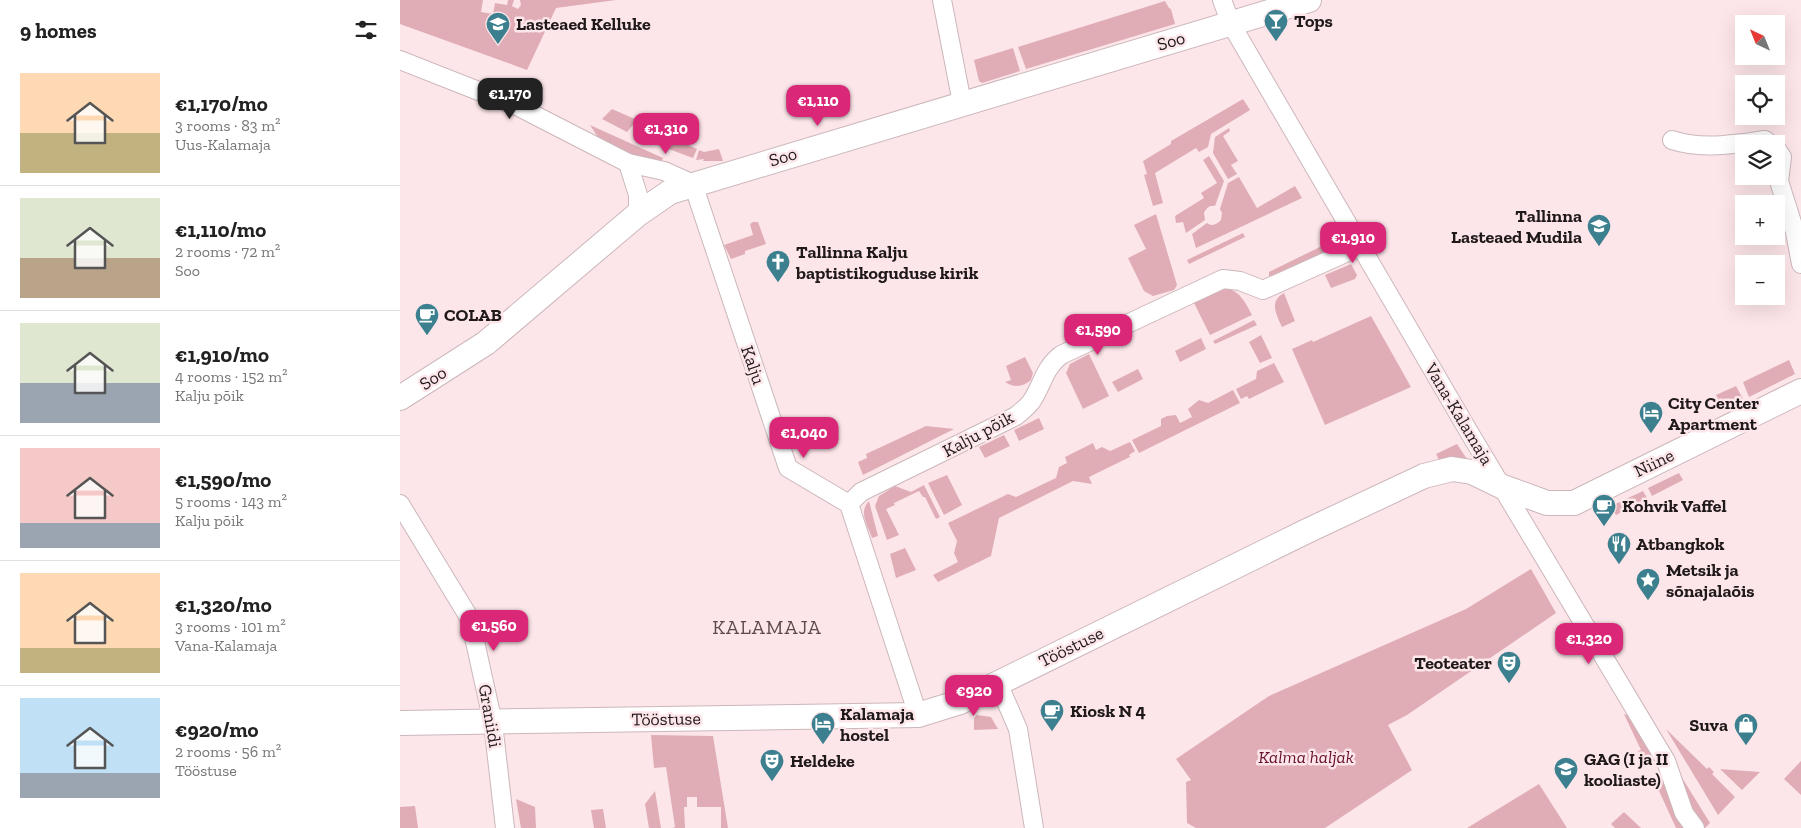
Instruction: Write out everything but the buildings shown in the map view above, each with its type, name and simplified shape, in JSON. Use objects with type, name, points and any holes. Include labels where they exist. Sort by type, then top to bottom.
[{"type":"street","points":[[942,0],[962,103]]},
{"type":"street","name":"Vana-Kalamaja","points":[[1222,0],[1231,24],[1666,761],[1684,813],[1695,828]]},
{"type":"street","name":"Soo","points":[[400,398],[486,343],[638,214],[670,192],[1308,0]]},
{"type":"street","points":[[400,60],[519,107],[628,163],[664,172],[693,184]]},
{"type":"street","points":[[1672,140],[1681,144],[1718,146],[1735,144]]},
{"type":"street","points":[[628,163],[638,195],[638,214]]},
{"type":"street","name":"Kalju","points":[[693,184],[788,468],[849,504]]},
{"type":"street","points":[[1780,185],[1795,232],[1801,264]]},
{"type":"street","name":"Kalju põik","points":[[849,504],[861,492],[1016,416],[1030,403],[1052,362],[1061,355],[1223,279],[1240,281],[1263,290],[1361,246]]},
{"type":"street","name":"Niine","points":[[1503,487],[1547,503],[1574,503],[1801,391]]},
{"type":"street","name":"Tööstuse","points":[[400,723],[918,715],[960,702],[1424,476],[1452,469],[1472,472],[1503,487]]},
{"type":"street","name":"Graniidi","points":[[400,504],[470,619],[493,722],[505,828]]},
{"type":"street","points":[[849,504],[918,715]]},
{"type":"street","points":[[998,683],[1018,729],[1034,828]]},
{"type":"green space","name":"Lasteaed Kelluke","points":[[400,0],[483,0],[481,12],[493,14],[495,3],[507,5],[508,0],[514,0],[512,6],[518,9],[521,5],[520,0],[616,0],[556,8],[527,70],[400,24]]},
{"type":"green space","points":[[1165,1],[1171,9],[1175,24],[1026,69],[1018,47]]},
{"type":"green space","points":[[1013,48],[1020,71],[982,83],[979,81],[974,60]]},
{"type":"green space","points":[[1243,99],[1250,110],[1211,134],[1208,147],[1199,152],[1196,148],[1155,173],[1163,203],[1153,206],[1144,175],[1147,174],[1143,161],[1171,144],[1171,141]]},
{"type":"green space","points":[[612,109],[637,120],[627,132],[602,119]]},
{"type":"green space","points":[[590,125],[663,158],[661,164],[636,157],[599,139]]},
{"type":"green space","points":[[1229,128],[1230,131],[1223,136],[1238,161],[1231,165],[1237,174],[1228,179],[1213,153],[1215,137]]},
{"type":"green space","points":[[654,129],[697,149],[693,158],[655,144]]},
{"type":"green space","points":[[719,149],[723,161],[696,160],[699,150],[704,152]]},
{"type":"green space","points":[[1209,156],[1224,181],[1215,206],[1209,207],[1204,213],[1205,220],[1186,233],[1183,222],[1176,223],[1175,216],[1204,198],[1201,193],[1217,183],[1203,160]]},
{"type":"green space","points":[[1239,177],[1257,208],[1295,186],[1302,198],[1196,248],[1192,234],[1207,223],[1211,225],[1221,220],[1222,213],[1220,209],[1228,183]]},
{"type":"green space","points":[[1156,214],[1177,285],[1174,290],[1153,296],[1144,291],[1128,258],[1146,249],[1134,225]]},
{"type":"green space","points":[[758,222],[766,244],[745,251],[745,254],[731,259],[724,245],[753,235],[750,224]]},
{"type":"green space","points":[[1243,233],[1245,237],[1189,264],[1187,260]]},
{"type":"green space","points":[[1328,243],[1330,253],[1269,277],[1269,272]]},
{"type":"green space","points":[[1351,264],[1357,275],[1355,279],[1331,288],[1325,275]]},
{"type":"green space","points":[[1226,288],[1239,295],[1252,315],[1210,335],[1194,303]]},
{"type":"green space","points":[[1284,293],[1295,321],[1282,327],[1276,313],[1275,304],[1279,296]]},
{"type":"green space","points":[[1371,316],[1411,387],[1325,425],[1292,349],[1312,340],[1313,342]]},
{"type":"green space","points":[[1254,320],[1257,325],[1215,344],[1213,341]]},
{"type":"green space","points":[[1261,335],[1272,358],[1260,363],[1249,342]]},
{"type":"green space","points":[[1201,338],[1206,349],[1180,362],[1175,351]]},
{"type":"green space","points":[[1089,354],[1109,396],[1083,409],[1066,373],[1070,364]]},
{"type":"green space","points":[[1025,357],[1033,373],[1031,380],[1018,386],[1005,382],[1011,380],[1006,366]]},
{"type":"green space","points":[[1789,360],[1795,374],[1749,397],[1743,382]]},
{"type":"green space","points":[[1274,363],[1284,382],[1249,399],[1247,396],[1241,399],[1236,389],[1256,379],[1257,371]]},
{"type":"green space","points":[[1138,369],[1143,379],[1118,392],[1112,382]]},
{"type":"green space","points":[[1736,386],[1743,399],[1723,409],[1716,395]]},
{"type":"green space","points":[[1233,390],[1240,403],[1139,453],[1132,440],[1161,426],[1161,419],[1176,415],[1180,423],[1192,417],[1188,409],[1199,400],[1208,403]]},
{"type":"green space","points":[[1039,418],[1044,429],[1019,441],[1014,430]]},
{"type":"green space","points":[[926,426],[954,429],[863,475],[858,462],[867,458],[866,454]]},
{"type":"green space","points":[[1004,435],[1010,446],[985,458],[979,447]]},
{"type":"green space","points":[[1130,442],[1135,451],[1129,455],[1130,457],[1089,477],[1092,484],[1073,481],[999,518],[991,556],[938,582],[933,575],[958,562],[954,553],[957,541],[948,523],[1008,494],[1016,497],[1056,478],[1059,467],[1067,463],[1065,457],[1093,443],[1096,450],[1102,447],[1110,451]]},
{"type":"green space","points":[[1457,444],[1467,459],[1455,458],[1440,462],[1436,454]]},
{"type":"green space","points":[[1679,473],[1683,480],[1652,496],[1648,488]]},
{"type":"green space","points":[[947,475],[962,505],[944,515],[928,483]]},
{"type":"green space","points":[[924,485],[940,517],[936,519],[925,497],[919,491],[886,509],[899,535],[887,540],[875,506],[879,496],[895,486],[911,492]]},
{"type":"green space","points":[[1643,491],[1647,498],[1616,515],[1611,506]]},
{"type":"green space","points":[[869,501],[878,536],[872,538],[864,514]]},
{"type":"green space","points":[[905,548],[916,570],[896,578],[890,554]]},
{"type":"green space","name":"Kalma haljak","points":[[1531,569],[1556,613],[1407,715],[1388,725],[1412,770],[1325,828],[1196,828],[1187,823],[1186,782],[1191,780],[1176,759],[1269,696],[1466,609]]},
{"type":"green space","points":[[1624,714],[1633,717],[1658,758],[1647,765],[1643,756],[1640,758],[1638,751],[1641,750]]},
{"type":"green space","points":[[977,715],[991,717],[998,729],[974,730],[974,718]]},
{"type":"green space","points":[[1666,729],[1707,769],[1709,767],[1714,772],[1712,774],[1735,797],[1718,815]]},
{"type":"green space","points":[[651,735],[713,736],[728,828],[721,828],[721,807],[697,807],[697,797],[687,797],[687,807],[684,807],[685,828],[672,828],[675,827],[666,767],[654,768]]},
{"type":"green space","points":[[1801,761],[1801,795],[1784,779]]},
{"type":"green space","points":[[1676,768],[1710,823],[1705,828],[1702,828],[1695,819]]},
{"type":"green space","points":[[1720,769],[1760,772],[1742,790]]},
{"type":"green space","points":[[1665,770],[1686,828],[1676,828],[1654,780],[1658,774]]},
{"type":"green space","points":[[1539,784],[1567,828],[1467,828]]},
{"type":"green space","points":[[655,791],[661,828],[649,828],[645,804]]},
{"type":"green space","points":[[516,799],[535,807],[536,828],[521,828]]},
{"type":"green space","points":[[415,806],[418,828],[400,828],[400,807]]},
{"type":"green space","points":[[603,809],[606,828],[594,828],[591,810]]},
{"type":"green space","points":[[1624,812],[1641,828],[1615,828],[1611,824]]},
{"type":"place","name":"Tops","points":[[1276,42]]},
{"type":"place","name":"Lasteaed Kelluke","points":[[498,45]]},
{"type":"place","name":"Tallinna Lasteaed Mudila","points":[[1599,247]]},
{"type":"place","name":"Tallinna Kalju baptistikoguduse kirik","points":[[778,283]]},
{"type":"place","name":"COLAB","points":[[427,336]]},
{"type":"place","name":"City Center Apartment","points":[[1651,434]]},
{"type":"place","name":"Kohvik Vaffel","points":[[1604,527]]},
{"type":"place","name":"Atbangkok","points":[[1619,565]]},
{"type":"place","name":"Metsik ja sõnajalaõis","points":[[1648,601]]},
{"type":"place","name":"Teoteater","points":[[1509,684]]},
{"type":"place","name":"Kiosk N 4","points":[[1052,732]]},
{"type":"place","name":"Kalamaja hostel","points":[[823,745]]},
{"type":"place","name":"Suva","points":[[1746,746]]},
{"type":"place","name":"Heldeke","points":[[772,782]]},
{"type":"place","name":"GAG (I ja II kooliaste)","points":[[1566,790]]},
{"type":"district","name":"KALAMAJA","points":[[767,627]]}]
